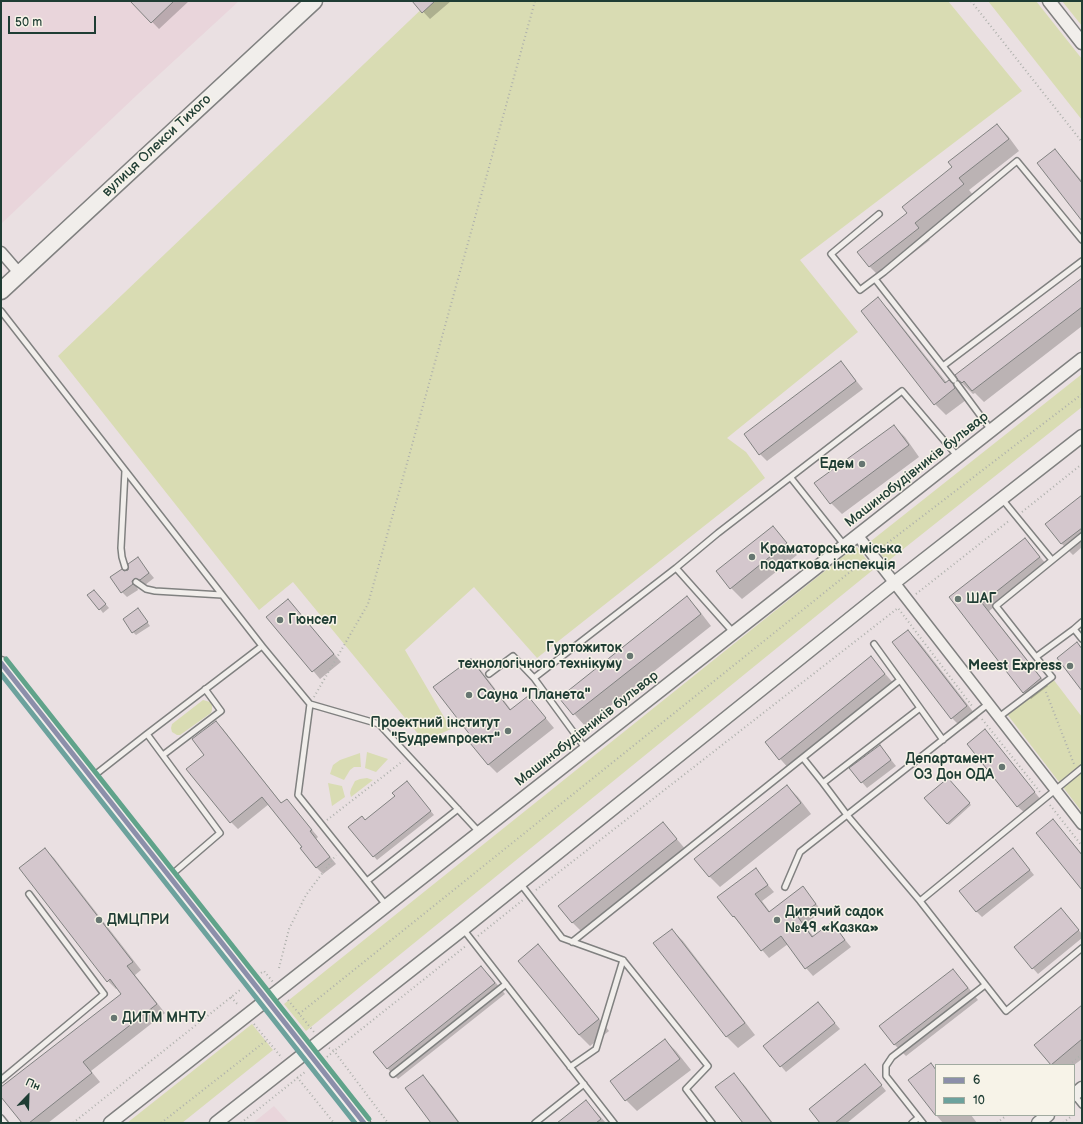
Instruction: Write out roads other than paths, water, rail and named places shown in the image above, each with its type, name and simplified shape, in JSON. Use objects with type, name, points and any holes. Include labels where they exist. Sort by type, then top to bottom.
[{"type":"main road","name":"вулиця Олекси Тихого","points":[[1,291],[314,1]]},
{"type":"street","points":[[1049,1],[1082,43]]},
{"type":"street","points":[[1,252],[20,274]]},
{"type":"street","name":"Машинобудівників бульвар","points":[[110,1123],[1082,360]]},
{"type":"street","points":[[216,1123],[462,929],[894,583],[1082,436]]},
{"type":"street","points":[[858,536],[1082,824]]},
{"type":"street","points":[[1,663],[364,1123]]},
{"type":"street","points":[[1038,1123],[1047,1116]]},
{"type":"lane","points":[[879,214],[831,254],[860,290],[1017,162],[1082,240]]},
{"type":"lane","points":[[943,366],[1082,261]]},
{"type":"lane","points":[[875,279],[992,431]]},
{"type":"lane","points":[[1,311],[262,646],[310,704],[379,724],[479,832]]},
{"type":"lane","points":[[534,678],[902,391],[958,457]]},
{"type":"lane","points":[[125,471],[121,548],[125,567]]},
{"type":"lane","points":[[790,478],[845,546]]},
{"type":"lane","points":[[1002,499],[1052,560]]},
{"type":"lane","points":[[999,718],[1052,677],[996,606],[1082,536]]},
{"type":"lane","points":[[676,568],[734,633]]},
{"type":"lane","points":[[136,582],[146,589],[155,591],[222,595]]},
{"type":"lane","points":[[1036,657],[1082,622]]},
{"type":"lane","points":[[1074,629],[1082,639]]},
{"type":"lane","points":[[874,644],[943,740]]},
{"type":"lane","points":[[91,778],[262,646]]},
{"type":"lane","points":[[489,674],[513,656],[534,678],[586,749]]},
{"type":"lane","points":[[572,942],[900,680]]},
{"type":"lane","points":[[163,756],[222,711],[205,689]]},
{"type":"lane","points":[[310,704],[298,795],[387,906]]},
{"type":"lane","points":[[785,887],[800,852],[988,704]]},
{"type":"lane","points":[[823,783],[920,708]]},
{"type":"lane","points":[[147,734],[220,833],[169,877]]},
{"type":"lane","points":[[803,758],[847,815],[920,901],[1006,1012],[1082,948]]},
{"type":"lane","points":[[920,901],[1082,768]]},
{"type":"lane","points":[[367,881],[458,809]]},
{"type":"lane","points":[[519,883],[562,938],[623,960],[708,1066],[686,1089],[712,1123]]},
{"type":"lane","points":[[1,1080],[104,994],[29,894]]},
{"type":"lane","points":[[462,929],[614,1123]]},
{"type":"lane","points":[[570,1067],[596,1049],[623,960]]},
{"type":"lane","points":[[393,1074],[506,984]]},
{"type":"lane","points":[[922,1123],[886,1076],[886,1066],[892,1057],[985,985]]},
{"type":"lane","points":[[535,1123],[584,1084]]},
{"type":"lane","points":[[1075,1096],[1082,1105]]},
{"type":"lane","points":[[1,1118],[5,1123]]},
{"type":"lane","points":[[912,1123],[918,1118]]},
{"type":"place","name":"Едем","points":[[862,464]]},
{"type":"place","name":"Краматорська міська податкова інспекція","points":[[752,557]]},
{"type":"place","name":"ШАГ","points":[[958,599]]},
{"type":"place","name":"Гюнсел","points":[[280,620]]},
{"type":"place","name":"Гуртожиток технологічного технікуму","points":[[630,656]]},
{"type":"place","name":"Meest Express","points":[[1070,666]]},
{"type":"place","name":"Сауна \"Планета\"","points":[[469,695]]},
{"type":"place","name":"Проектний інститут \"Будремпроект\"","points":[[508,731]]},
{"type":"place","name":"Департамент ОЗ Дон ОДА","points":[[1002,767]]},
{"type":"place","name":"ДМЦПРИ","points":[[99,920]]},
{"type":"place","name":"Дитячий садок №49 «Казка»","points":[[777,920]]},
{"type":"place","name":"ДИТМ МНТУ","points":[[114,1018]]}]
